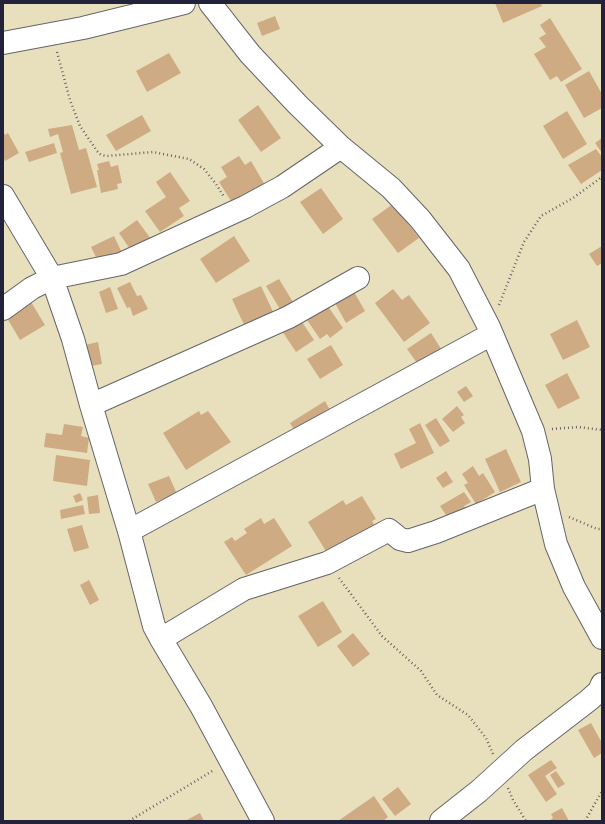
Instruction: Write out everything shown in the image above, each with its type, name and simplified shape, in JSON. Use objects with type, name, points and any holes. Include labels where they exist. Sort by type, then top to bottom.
[{"type":"street","points":[[3,43],[83,28],[184,3]]},
{"type":"street","points":[[210,3],[250,54],[297,104],[341,147],[391,188],[420,219],[459,270],[490,331],[534,431],[540,459],[545,497],[556,544],[574,587],[602,638]]},
{"type":"street","points":[[3,309],[32,288],[52,278],[121,264],[233,213],[282,187],[341,147]]},
{"type":"street","points":[[3,196],[52,278],[73,339],[129,532],[154,626],[201,706],[229,761],[263,821]]},
{"type":"street","points":[[91,405],[289,317],[358,278]]},
{"type":"street","points":[[129,532],[490,331]]},
{"type":"street","points":[[161,639],[244,589],[327,562],[389,530],[400,539],[408,541],[545,497]]},
{"type":"street","points":[[441,821],[524,750],[589,700],[599,691],[602,684]]},
{"type":"path","points":[[55,33],[58,56],[70,100],[80,126],[97,152],[101,155],[107,156],[154,152],[189,159],[204,169],[216,184],[233,213]]},
{"type":"path","points":[[490,331],[524,242],[541,216],[573,198],[602,177]]},
{"type":"path","points":[[534,431],[578,427],[602,430]]},
{"type":"path","points":[[545,497],[597,529],[602,529]]},
{"type":"path","points":[[327,562],[382,636],[421,671],[437,695],[468,715],[486,738],[513,800],[526,821]]},
{"type":"path","points":[[128,821],[229,761]]},
{"type":"path","points":[[585,821],[602,791]]},
{"type":"building","points":[[495,3],[541,3],[542,6],[503,23]]},
{"type":"building","points":[[275,16],[280,29],[262,36],[257,23]]},
{"type":"building","points":[[550,18],[582,69],[561,82],[557,76],[550,80],[534,54],[546,47],[539,38],[546,34],[540,25]]},
{"type":"building","points":[[169,53],[181,73],[147,92],[136,71]]},
{"type":"building","points":[[589,71],[602,94],[602,108],[584,118],[565,85]]},
{"type":"building","points":[[258,105],[281,138],[261,152],[238,120]]},
{"type":"building","points":[[567,111],[587,144],[563,159],[543,126]]},
{"type":"building","points":[[142,115],[151,131],[116,151],[106,135]]},
{"type":"building","points":[[72,125],[79,150],[86,148],[97,187],[71,194],[60,153],[63,152],[58,134],[50,137],[48,129]]},
{"type":"building","points":[[3,131],[5,135],[8,133],[19,153],[5,161],[3,157]]},
{"type":"building","points":[[602,138],[602,153],[595,143]]},
{"type":"building","points":[[54,143],[57,153],[29,162],[25,152]]},
{"type":"building","points":[[596,149],[602,157],[602,170],[581,184],[568,165]]},
{"type":"building","points":[[239,156],[245,165],[251,161],[265,185],[242,204],[238,197],[231,201],[219,182],[227,177],[221,167]]},
{"type":"building","points":[[109,161],[111,167],[118,165],[122,183],[117,184],[118,189],[101,193],[97,164]]},
{"type":"building","points":[[170,172],[190,201],[179,208],[184,216],[160,232],[145,211],[166,197],[156,182]]},
{"type":"building","points":[[321,188],[343,219],[323,234],[300,202]]},
{"type":"building","points":[[393,204],[419,238],[398,253],[372,219]]},
{"type":"building","points":[[137,220],[151,239],[132,252],[119,233]]},
{"type":"building","points":[[114,236],[123,255],[101,267],[91,247]]},
{"type":"building","points":[[234,236],[250,261],[216,283],[200,259]]},
{"type":"building","points":[[602,246],[602,263],[597,266],[589,254]]},
{"type":"building","points":[[279,279],[296,307],[283,314],[266,286]]},
{"type":"building","points":[[130,282],[137,296],[141,295],[148,309],[133,316],[130,307],[127,308],[117,288]]},
{"type":"building","points":[[261,286],[275,316],[246,329],[232,299]]},
{"type":"building","points":[[110,287],[118,309],[106,313],[99,292]]},
{"type":"building","points":[[393,289],[402,300],[409,295],[430,323],[404,342],[375,303]]},
{"type":"building","points":[[354,292],[365,311],[346,323],[335,303]]},
{"type":"building","points":[[28,297],[45,325],[20,340],[7,318]]},
{"type":"building","points":[[327,305],[343,328],[330,338],[327,334],[320,339],[307,320]]},
{"type":"building","points":[[300,319],[314,340],[296,352],[282,331]]},
{"type":"building","points":[[577,320],[590,347],[563,360],[550,334]]},
{"type":"building","points":[[431,333],[445,355],[422,370],[407,349]]},
{"type":"building","points":[[98,342],[102,364],[85,367],[81,346]]},
{"type":"building","points":[[331,345],[343,365],[320,379],[307,359]]},
{"type":"building","points":[[567,373],[580,398],[558,409],[545,385]]},
{"type":"building","points":[[466,386],[473,396],[464,402],[457,392]]},
{"type":"building","points":[[325,401],[331,412],[296,433],[290,423]]},
{"type":"building","points":[[457,406],[464,415],[461,417],[465,423],[453,432],[442,419]]},
{"type":"building","points":[[199,411],[201,415],[208,411],[231,442],[186,470],[163,433]]},
{"type":"building","points":[[436,418],[450,441],[440,447],[425,425]]},
{"type":"building","points":[[420,423],[434,453],[401,469],[394,454],[416,443],[409,429]]},
{"type":"building","points":[[64,424],[83,427],[81,436],[89,438],[87,453],[44,447],[46,433],[62,435]]},
{"type":"building","points":[[506,449],[521,482],[500,492],[485,459]]},
{"type":"building","points":[[56,455],[90,460],[87,486],[53,481]]},
{"type":"building","points":[[473,466],[479,476],[483,473],[495,492],[476,504],[464,485],[468,483],[462,474]]},
{"type":"building","points":[[446,471],[453,482],[443,488],[436,478]]},
{"type":"building","points":[[169,476],[177,494],[156,502],[148,484]]},
{"type":"building","points":[[464,492],[471,502],[464,506],[469,513],[452,524],[440,506]]},
{"type":"building","points":[[80,493],[83,500],[76,503],[73,496]]},
{"type":"building","points":[[98,495],[100,513],[89,514],[87,497]]},
{"type":"building","points":[[362,496],[376,519],[372,521],[378,531],[327,553],[308,522],[343,500],[346,505]]},
{"type":"building","points":[[83,505],[85,514],[61,519],[60,510]]},
{"type":"building","points":[[261,518],[264,524],[274,518],[292,546],[246,575],[224,542],[232,537],[235,541],[247,533],[244,529]]},
{"type":"building","points":[[82,525],[89,548],[74,552],[67,529]]},
{"type":"building","points":[[89,580],[99,600],[90,605],[80,585]]},
{"type":"building","points":[[323,601],[342,632],[318,647],[298,616]]},
{"type":"building","points":[[353,633],[370,654],[353,667],[337,646]]},
{"type":"building","points":[[591,723],[602,743],[602,753],[594,758],[578,730]]},
{"type":"building","points":[[551,760],[557,768],[545,776],[557,794],[546,802],[528,775]]},
{"type":"building","points":[[556,771],[565,784],[558,788],[550,775]]},
{"type":"building","points":[[398,787],[411,804],[395,816],[382,799]]},
{"type":"building","points":[[374,796],[388,817],[383,821],[338,821]]},
{"type":"building","points":[[562,808],[569,821],[549,821],[553,818],[551,814]]},
{"type":"building","points":[[200,813],[204,821],[185,821]]}]
